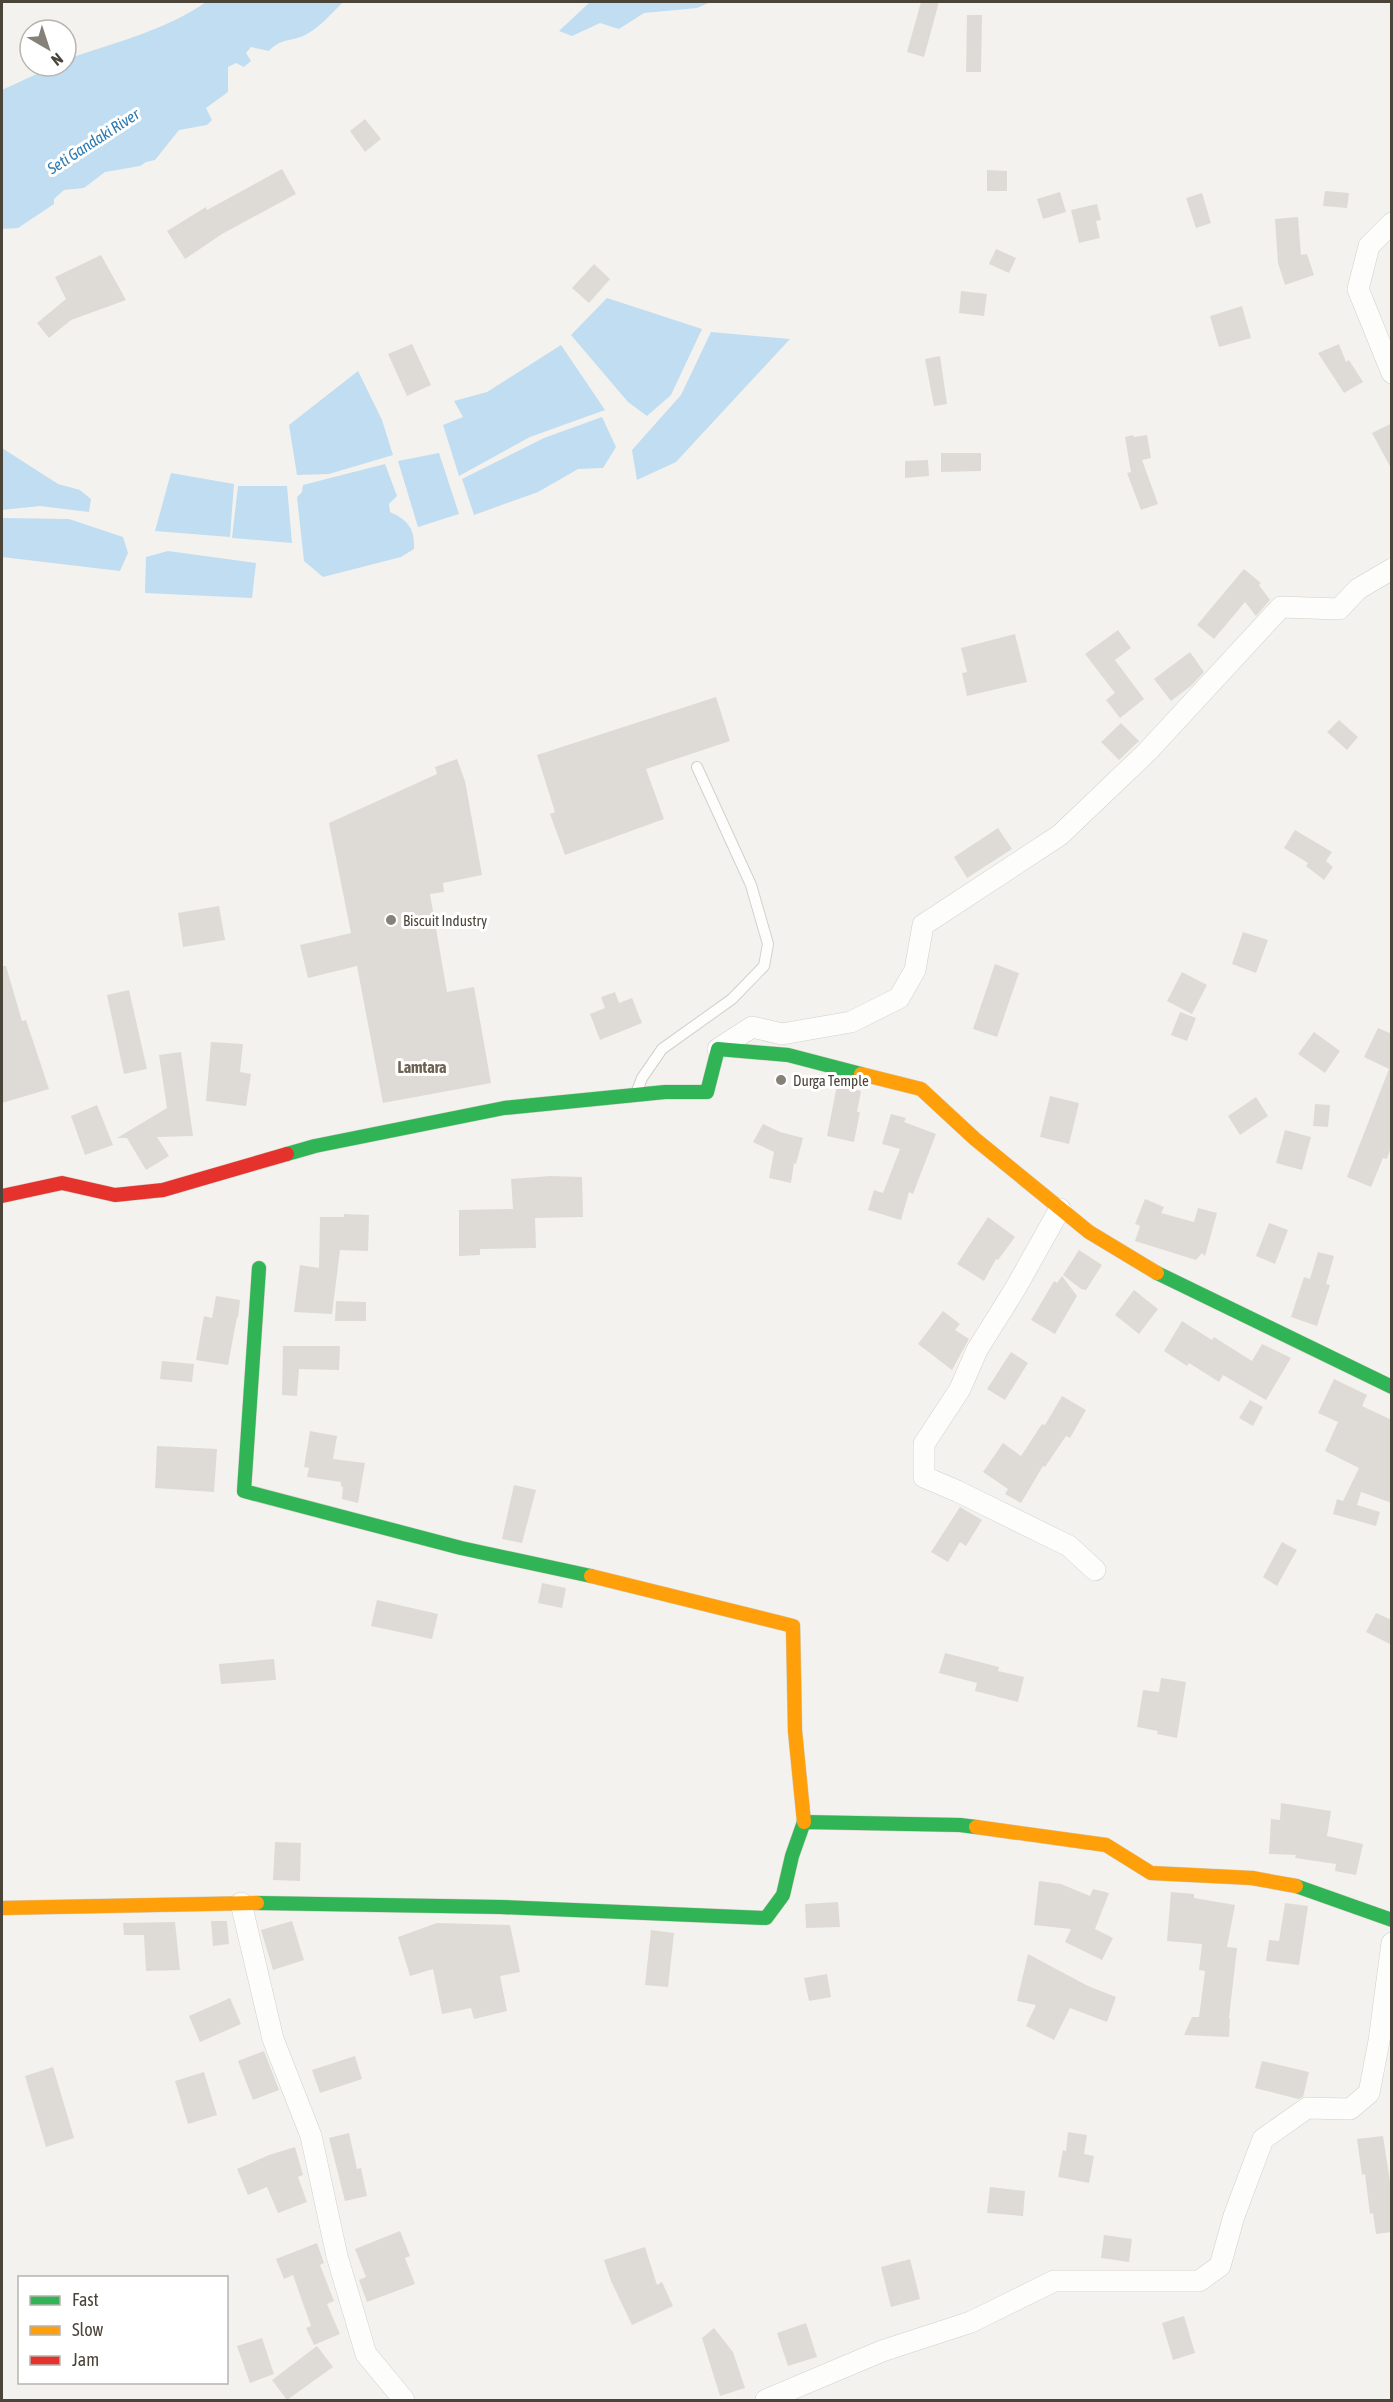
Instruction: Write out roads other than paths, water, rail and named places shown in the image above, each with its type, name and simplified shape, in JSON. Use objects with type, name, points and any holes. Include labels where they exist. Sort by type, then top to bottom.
[{"type":"street","points":[[1392,223],[1369,246],[1358,288],[1392,373]]},
{"type":"street","points":[[2,1196],[62,1183],[115,1195],[163,1190],[326,1143],[504,1108],[636,1094],[707,1092],[718,1049],[752,1027],[782,1034],[850,1022],[898,998],[915,970],[923,925],[1060,835],[1147,752],[1281,608],[1339,609],[1358,589],[1392,569]]},
{"type":"street","points":[[718,1049],[788,1055],[921,1089],[975,1139],[1089,1232],[1114,1249],[1176,1284],[1392,1387]]},
{"type":"street","points":[[1060,1209],[1015,1289],[977,1350],[960,1389],[924,1444],[924,1477],[1069,1546],[1095,1570]]},
{"type":"street","points":[[2,1908],[241,1903],[501,1907],[766,1917],[783,1895],[792,1856],[804,1822],[795,1731],[793,1626],[582,1574],[461,1548],[244,1491],[259,1268]]},
{"type":"street","points":[[804,1822],[960,1825],[1106,1845],[1151,1873],[1252,1878],[1305,1887],[1392,1920]]},
{"type":"street","points":[[241,1903],[273,2039],[311,2136],[337,2256],[366,2354],[404,2400]]},
{"type":"street","points":[[766,2400],[882,2350],[970,2322],[1054,2281],[1199,2281],[1220,2266],[1234,2216],[1263,2139],[1307,2108],[1350,2109],[1369,2093],[1392,1943]]},
{"type":"lane","points":[[636,1094],[642,1078],[662,1049],[732,999],[764,966],[768,944],[751,885],[697,766]]},
{"type":"water","name":"Seti Gandaki River","points":[[206,2],[343,2],[307,34],[278,44],[269,51],[251,47],[246,53],[251,61],[244,67],[236,63],[228,67],[228,92],[206,108],[212,120],[207,125],[179,130],[155,160],[140,166],[105,172],[84,188],[64,190],[54,199],[54,204],[18,228],[2,229],[2,90],[28,78],[78,78],[78,55],[160,27]]},
{"type":"water","points":[[590,2],[711,2],[697,8],[644,13],[619,29],[600,23],[572,36],[559,31]]},
{"type":"water","points":[[607,298],[702,329],[671,395],[647,416],[628,402],[571,335]]},
{"type":"water","points":[[711,332],[790,339],[676,462],[637,480],[632,450],[681,395]]},
{"type":"water","points":[[561,345],[605,410],[530,437],[459,476],[443,425],[463,417],[454,401],[487,392]]},
{"type":"water","points":[[358,371],[382,420],[393,455],[329,474],[297,475],[289,425]]},
{"type":"water","points":[[602,417],[616,447],[603,468],[578,469],[538,492],[474,515],[462,479],[544,438]]},
{"type":"water","points":[[2,448],[58,484],[80,490],[91,499],[89,512],[40,506],[2,510]]},
{"type":"water","points":[[439,453],[459,514],[418,527],[398,461]]},
{"type":"water","points":[[385,464],[397,496],[389,504],[390,512],[409,526],[412,531],[414,549],[401,557],[323,577],[304,561],[297,497],[302,492],[303,485]]},
{"type":"water","points":[[171,473],[234,484],[230,537],[155,531]]},
{"type":"water","points":[[238,486],[287,486],[292,543],[232,538]]},
{"type":"water","points":[[2,518],[69,519],[123,537],[128,553],[120,571],[2,557]]},
{"type":"water","points":[[168,551],[256,563],[252,598],[145,593],[146,557]]},
{"type":"place","name":"Biscuit Industry","points":[[391,920]]},
{"type":"place","name":"Durga Temple","points":[[781,1080]]},
{"type":"district","name":"Lamtara","points":[[422,1067]]}]
